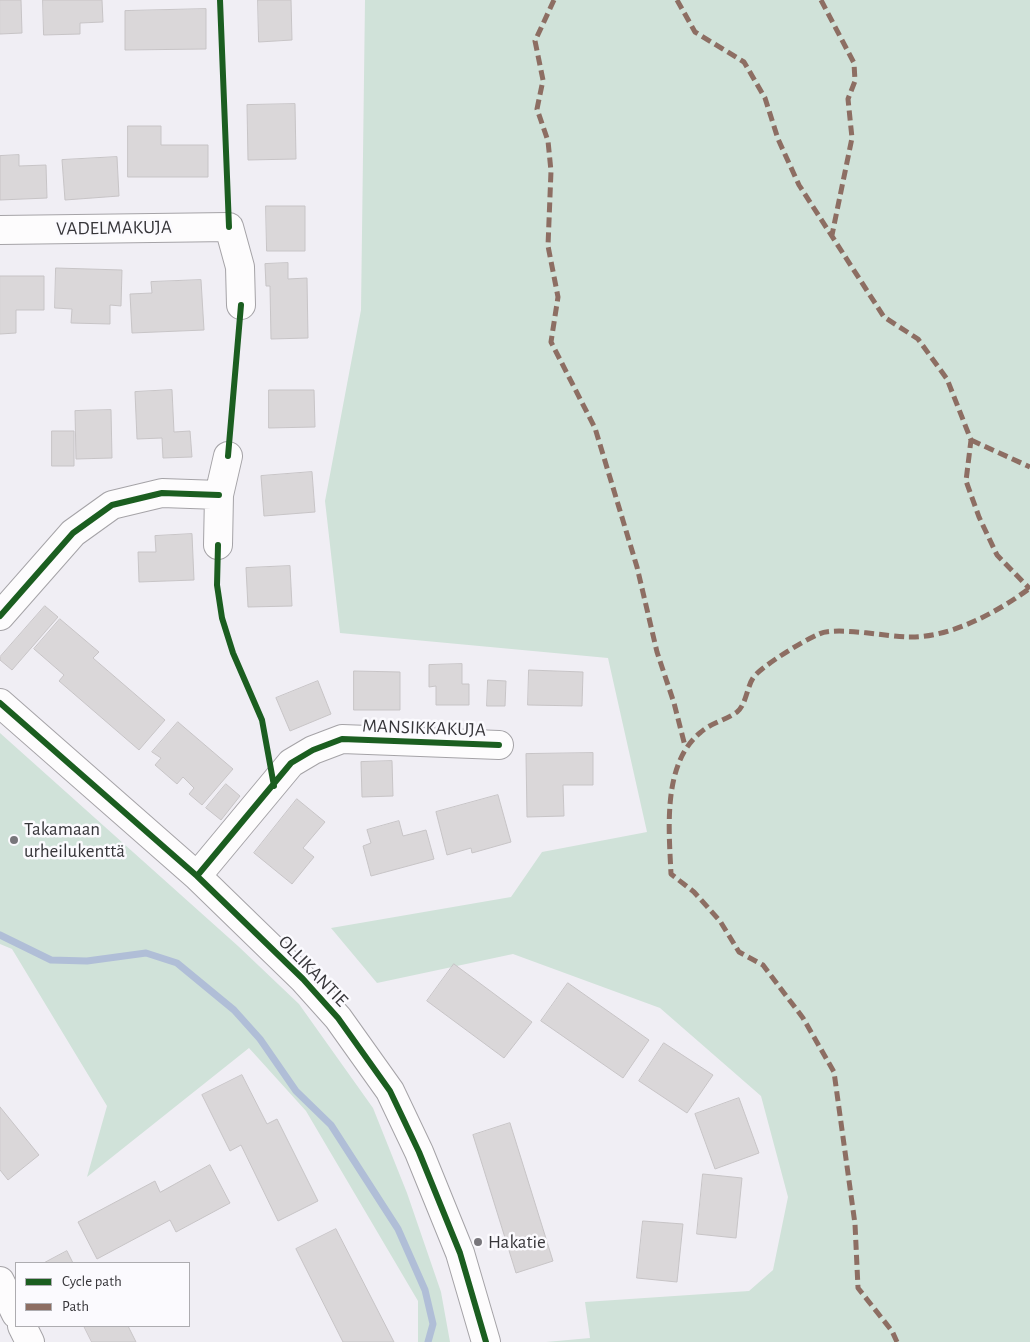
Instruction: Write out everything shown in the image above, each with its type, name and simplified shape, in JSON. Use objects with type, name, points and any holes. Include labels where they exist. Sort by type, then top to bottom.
[{"type":"street","name":"VADELMAKUJA","points":[[0,230],[228,227],[240,268],[241,305]]},
{"type":"street","points":[[218,545],[219,495],[228,456]]},
{"type":"street","points":[[0,616],[74,533],[112,504],[162,493],[219,495]]},
{"type":"street","name":"OLLIKANTIE","points":[[0,703],[197,876],[303,979],[370,1060],[390,1091],[419,1152],[460,1252],[486,1342]]},
{"type":"street","name":"MANSIKKAKUJA","points":[[197,876],[291,763],[313,750],[342,740],[499,745]]},
{"type":"street","points":[[0,1281],[15,1312]]},
{"type":"street","points":[[22,1327],[30,1342]]},
{"type":"green space","points":[[365,0],[1030,0],[1030,1342],[546,1342],[590,1338],[585,1302],[749,1291],[773,1270],[788,1197],[761,1096],[660,1008],[513,954],[377,983],[331,928],[511,897],[542,852],[647,832],[608,658],[340,633],[325,501],[361,310]]},
{"type":"green space","points":[[0,733],[238,946],[299,1004],[373,1108],[407,1193],[441,1292],[450,1342],[418,1342],[418,1301],[306,1111],[249,1048],[87,1177],[107,1106],[12,949],[0,944]]},
{"type":"building","points":[[0,0],[21,0],[22,33],[0,34]]},
{"type":"building","points":[[43,0],[102,0],[103,22],[80,23],[80,34],[44,35]]},
{"type":"building","points":[[258,0],[291,0],[292,40],[259,42]]},
{"type":"building","points":[[206,9],[206,49],[125,50],[125,11]]},
{"type":"building","points":[[295,104],[296,159],[248,160],[247,105]]},
{"type":"building","points":[[128,126],[161,126],[161,145],[208,145],[208,177],[128,177]]},
{"type":"building","points":[[19,155],[19,166],[46,165],[47,198],[0,200],[0,156]]},
{"type":"building","points":[[117,157],[119,196],[65,200],[62,160]]},
{"type":"building","points":[[266,206],[305,206],[305,251],[267,251]]},
{"type":"building","points":[[288,263],[288,279],[307,278],[308,338],[271,339],[270,286],[266,286],[265,264]]},
{"type":"building","points":[[56,268],[122,270],[121,306],[110,305],[110,324],[71,323],[72,309],[55,308]]},
{"type":"building","points":[[0,276],[44,276],[44,310],[16,310],[16,333],[0,334]]},
{"type":"building","points":[[201,280],[204,330],[132,333],[130,294],[152,293],[151,282]]},
{"type":"building","points":[[172,390],[174,432],[190,431],[192,457],[163,458],[162,438],[137,439],[135,392]]},
{"type":"building","points":[[269,390],[314,390],[315,427],[269,428]]},
{"type":"building","points":[[111,410],[112,458],[76,459],[75,411]]},
{"type":"building","points":[[52,431],[74,431],[74,466],[52,466]]},
{"type":"building","points":[[312,472],[315,512],[264,516],[261,476]]},
{"type":"building","points":[[192,534],[194,580],[139,582],[138,552],[156,552],[155,536]]},
{"type":"building","points":[[290,566],[292,606],[248,607],[246,568]]},
{"type":"building","points":[[45,606],[58,617],[12,670],[0,660],[0,657]]},
{"type":"building","points":[[60,619],[99,652],[93,658],[165,720],[139,750],[59,681],[64,675],[34,649]]},
{"type":"building","points":[[462,664],[462,684],[469,684],[469,705],[436,705],[436,686],[429,687],[429,665]]},
{"type":"building","points":[[529,670],[583,672],[582,706],[528,705]]},
{"type":"building","points":[[354,671],[400,672],[400,710],[354,710]]},
{"type":"building","points":[[488,680],[506,681],[505,706],[487,706]]},
{"type":"building","points":[[318,681],[331,714],[290,731],[276,698]]},
{"type":"building","points":[[178,722],[233,769],[202,805],[189,794],[194,788],[183,777],[177,784],[155,765],[161,758],[152,752]]},
{"type":"building","points":[[593,753],[593,785],[563,785],[564,816],[527,817],[526,754]]},
{"type":"building","points":[[392,761],[393,796],[362,797],[361,762]]},
{"type":"building","points":[[226,784],[240,796],[221,820],[206,808]]},
{"type":"building","points":[[498,795],[511,842],[472,853],[471,848],[447,855],[436,812]]},
{"type":"building","points":[[297,799],[325,822],[303,848],[314,857],[292,884],[254,853]]},
{"type":"building","points":[[399,821],[403,836],[426,830],[434,859],[371,876],[363,846],[371,843],[367,830]]},
{"type":"building","points":[[454,964],[532,1022],[504,1058],[427,1001]]},
{"type":"building","points":[[568,983],[649,1040],[623,1078],[541,1021]]},
{"type":"building","points":[[664,1043],[713,1075],[687,1113],[639,1081]]},
{"type":"building","points":[[242,1075],[267,1124],[277,1119],[318,1201],[278,1221],[241,1145],[230,1151],[202,1095]]},
{"type":"building","points":[[739,1098],[759,1153],[715,1169],[695,1114]]},
{"type":"building","points":[[0,1107],[39,1155],[8,1180],[0,1170]]},
{"type":"building","points":[[510,1123],[553,1261],[516,1273],[473,1135]]},
{"type":"building","points":[[210,1165],[230,1203],[176,1232],[170,1220],[97,1259],[78,1222],[155,1181],[160,1192]]},
{"type":"building","points":[[703,1174],[742,1178],[736,1238],[697,1234]]},
{"type":"building","points":[[643,1221],[683,1224],[677,1282],[637,1278]]},
{"type":"building","points":[[336,1229],[394,1342],[343,1342],[296,1249]]},
{"type":"building","points":[[67,1251],[72,1262],[46,1262]]},
{"type":"building","points":[[84,1327],[128,1327],[136,1342],[92,1342]]},
{"type":"waterway","points":[[0,935],[51,960],[87,961],[146,953],[177,963],[234,1010],[260,1039],[296,1091],[331,1125],[398,1229],[425,1290],[433,1324],[428,1342]]},
{"type":"marked path","points":[[554,0],[535,41],[543,80],[537,109],[548,141],[551,171],[548,246],[558,297],[551,342],[595,428],[637,567],[657,652],[674,703],[685,746]]},
{"type":"marked path","points":[[677,0],[695,32],[744,62],[765,98],[778,139],[799,185],[884,317],[918,339],[947,379],[971,440],[966,481],[979,517],[997,555],[1030,589]]},
{"type":"marked path","points":[[821,0],[854,63],[855,81],[848,99],[852,138],[832,235]]},
{"type":"marked path","points":[[971,440],[1030,467]]},
{"type":"marked path","points":[[897,1342],[892,1331],[858,1288],[855,1224],[834,1072],[803,1018],[763,965],[739,952],[720,921],[694,892],[671,874],[669,818],[674,779],[688,745],[705,729],[737,712],[757,673],[804,641],[819,634],[838,631],[900,637],[941,633],[973,622],[1003,606],[1030,588]]},
{"type":"cycle path","points":[[220,0],[229,227]]},
{"type":"cycle path","points":[[228,456],[241,305]]},
{"type":"cycle path","points":[[0,616],[73,533],[112,505],[162,493],[219,495]]},
{"type":"cycle path","points":[[218,545],[217,585],[222,618],[233,653],[262,720],[274,786]]},
{"type":"cycle path","points":[[0,703],[197,876],[303,979],[338,1018],[390,1091],[419,1152],[460,1253],[486,1342]]},
{"type":"cycle path","points":[[197,876],[291,763],[313,750],[342,739],[499,745]]},
{"type":"place","name":"Takamaan urheilukenttä","points":[[14,840]]},
{"type":"place","name":"Hakatie","points":[[478,1242]]}]
